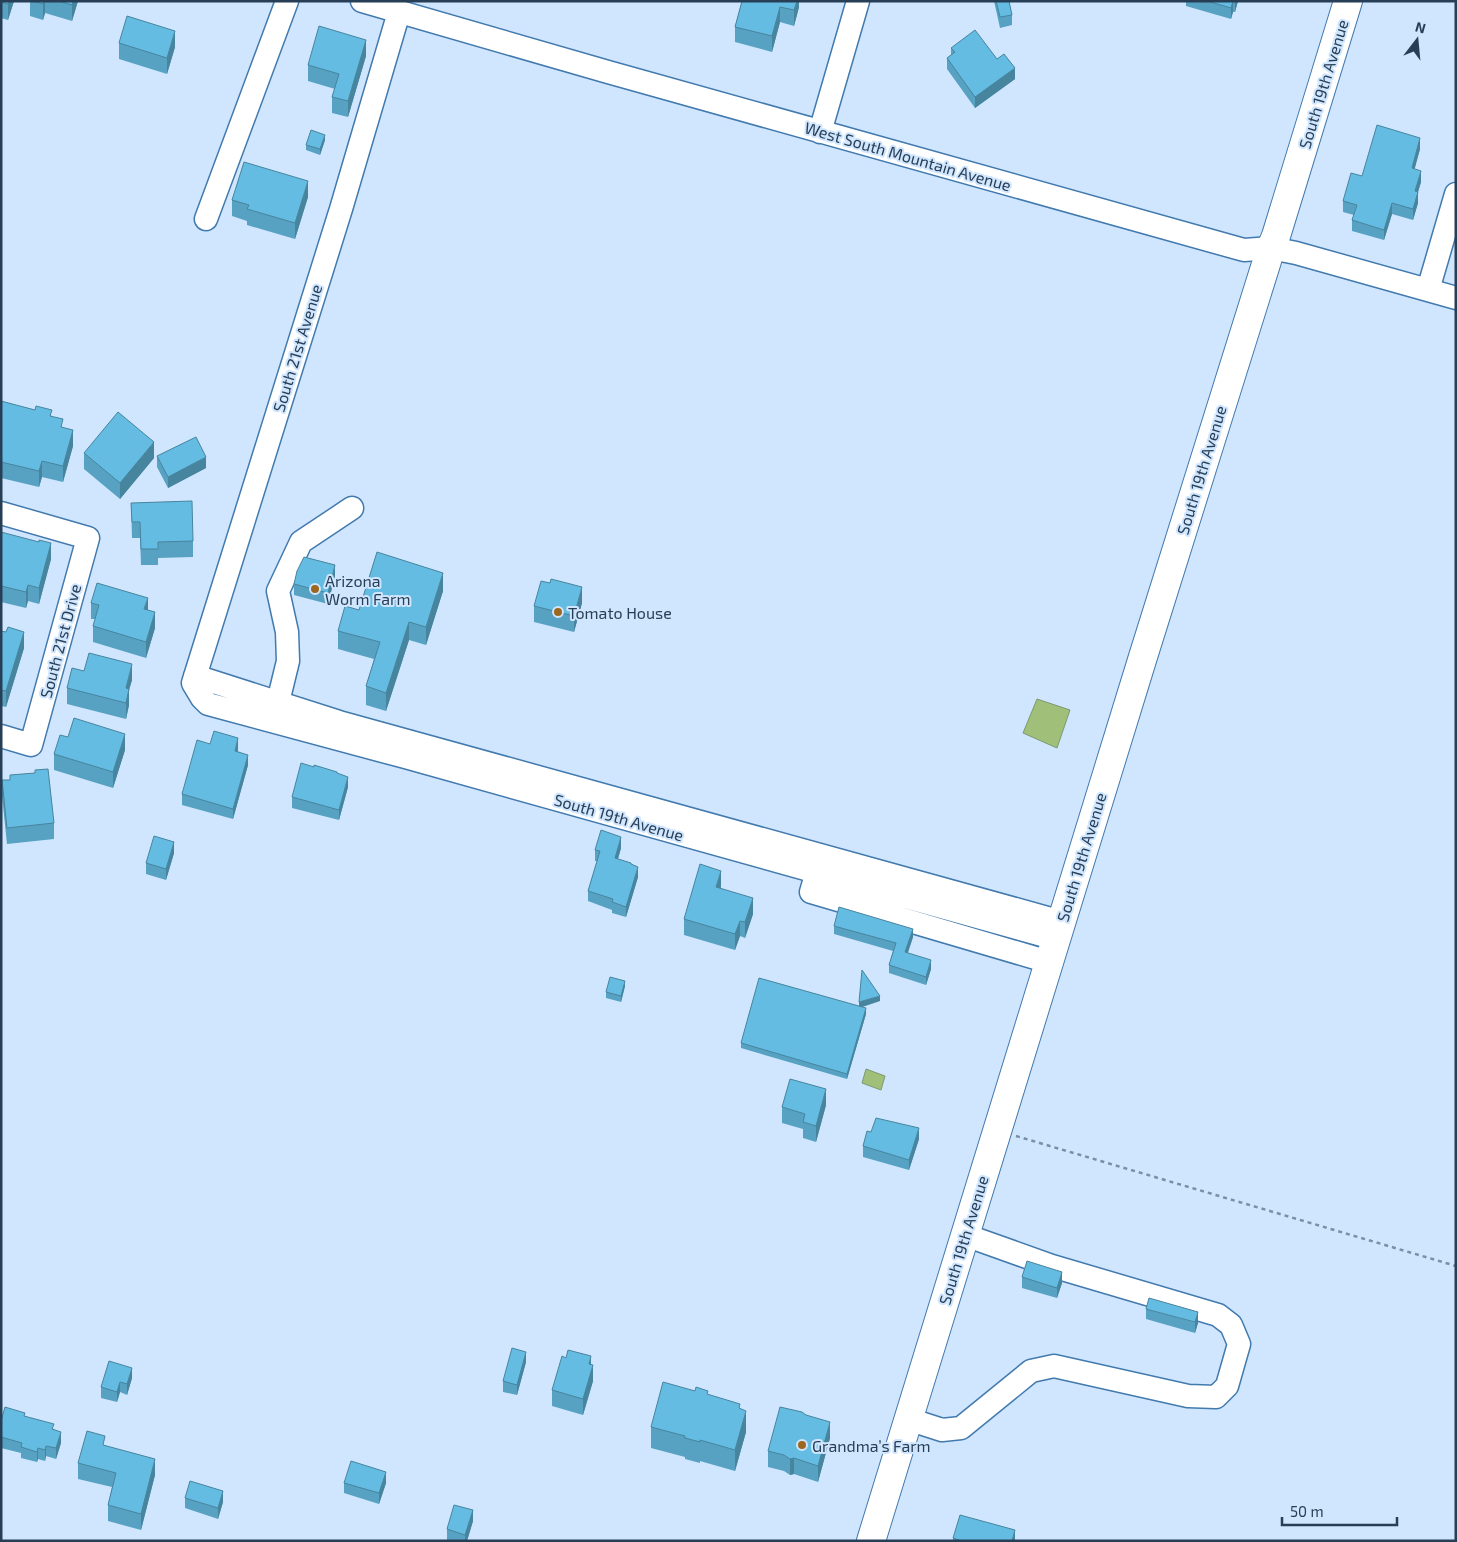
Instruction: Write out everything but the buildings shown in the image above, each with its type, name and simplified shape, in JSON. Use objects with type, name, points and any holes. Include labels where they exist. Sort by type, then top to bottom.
[{"type":"main road","name":"South 19th Avenue","points":[[871,1541],[1055,941],[1348,1]]},
{"type":"street","points":[[206,219],[287,1]]},
{"type":"street","name":"West South Mountain Avenue","points":[[362,1],[820,132],[1244,250],[1271,248],[1296,253],[1456,298]]},
{"type":"street","points":[[820,132],[858,1]]},
{"type":"street","name":"South 21st Avenue","points":[[194,680],[341,209],[399,12]]},
{"type":"street","points":[[1428,290],[1456,194]]},
{"type":"street","points":[[278,702],[288,661],[287,632],[278,591],[301,542],[352,508]]},
{"type":"street","name":"South 21st Drive","points":[[1,513],[88,538],[31,745],[1,736]]},
{"type":"street","points":[[194,680],[278,702],[1055,941]]},
{"type":"street","name":"South 19th Avenue","points":[[194,680],[202,698],[208,704],[817,872],[1055,941]]},
{"type":"street","points":[[908,1420],[942,1430],[961,1428],[1032,1371],[1054,1366],[1188,1396],[1216,1397],[1227,1386],[1239,1344],[1231,1325],[1218,1315],[1052,1266],[965,1235]]},
{"type":"path","points":[[997,1131],[1456,1266]]},
{"type":"shaded area","points":[[1037,699],[1070,710],[1057,748],[1023,733]]},
{"type":"shaded area","points":[[866,1069],[885,1076],[881,1090],[862,1083]]},
{"type":"place","name":"Arizona Worm Farm","points":[[315,589]]},
{"type":"place","name":"Tomato House","points":[[558,612]]},
{"type":"place","name":"Grandma’s Farm","points":[[802,1445]]}]
